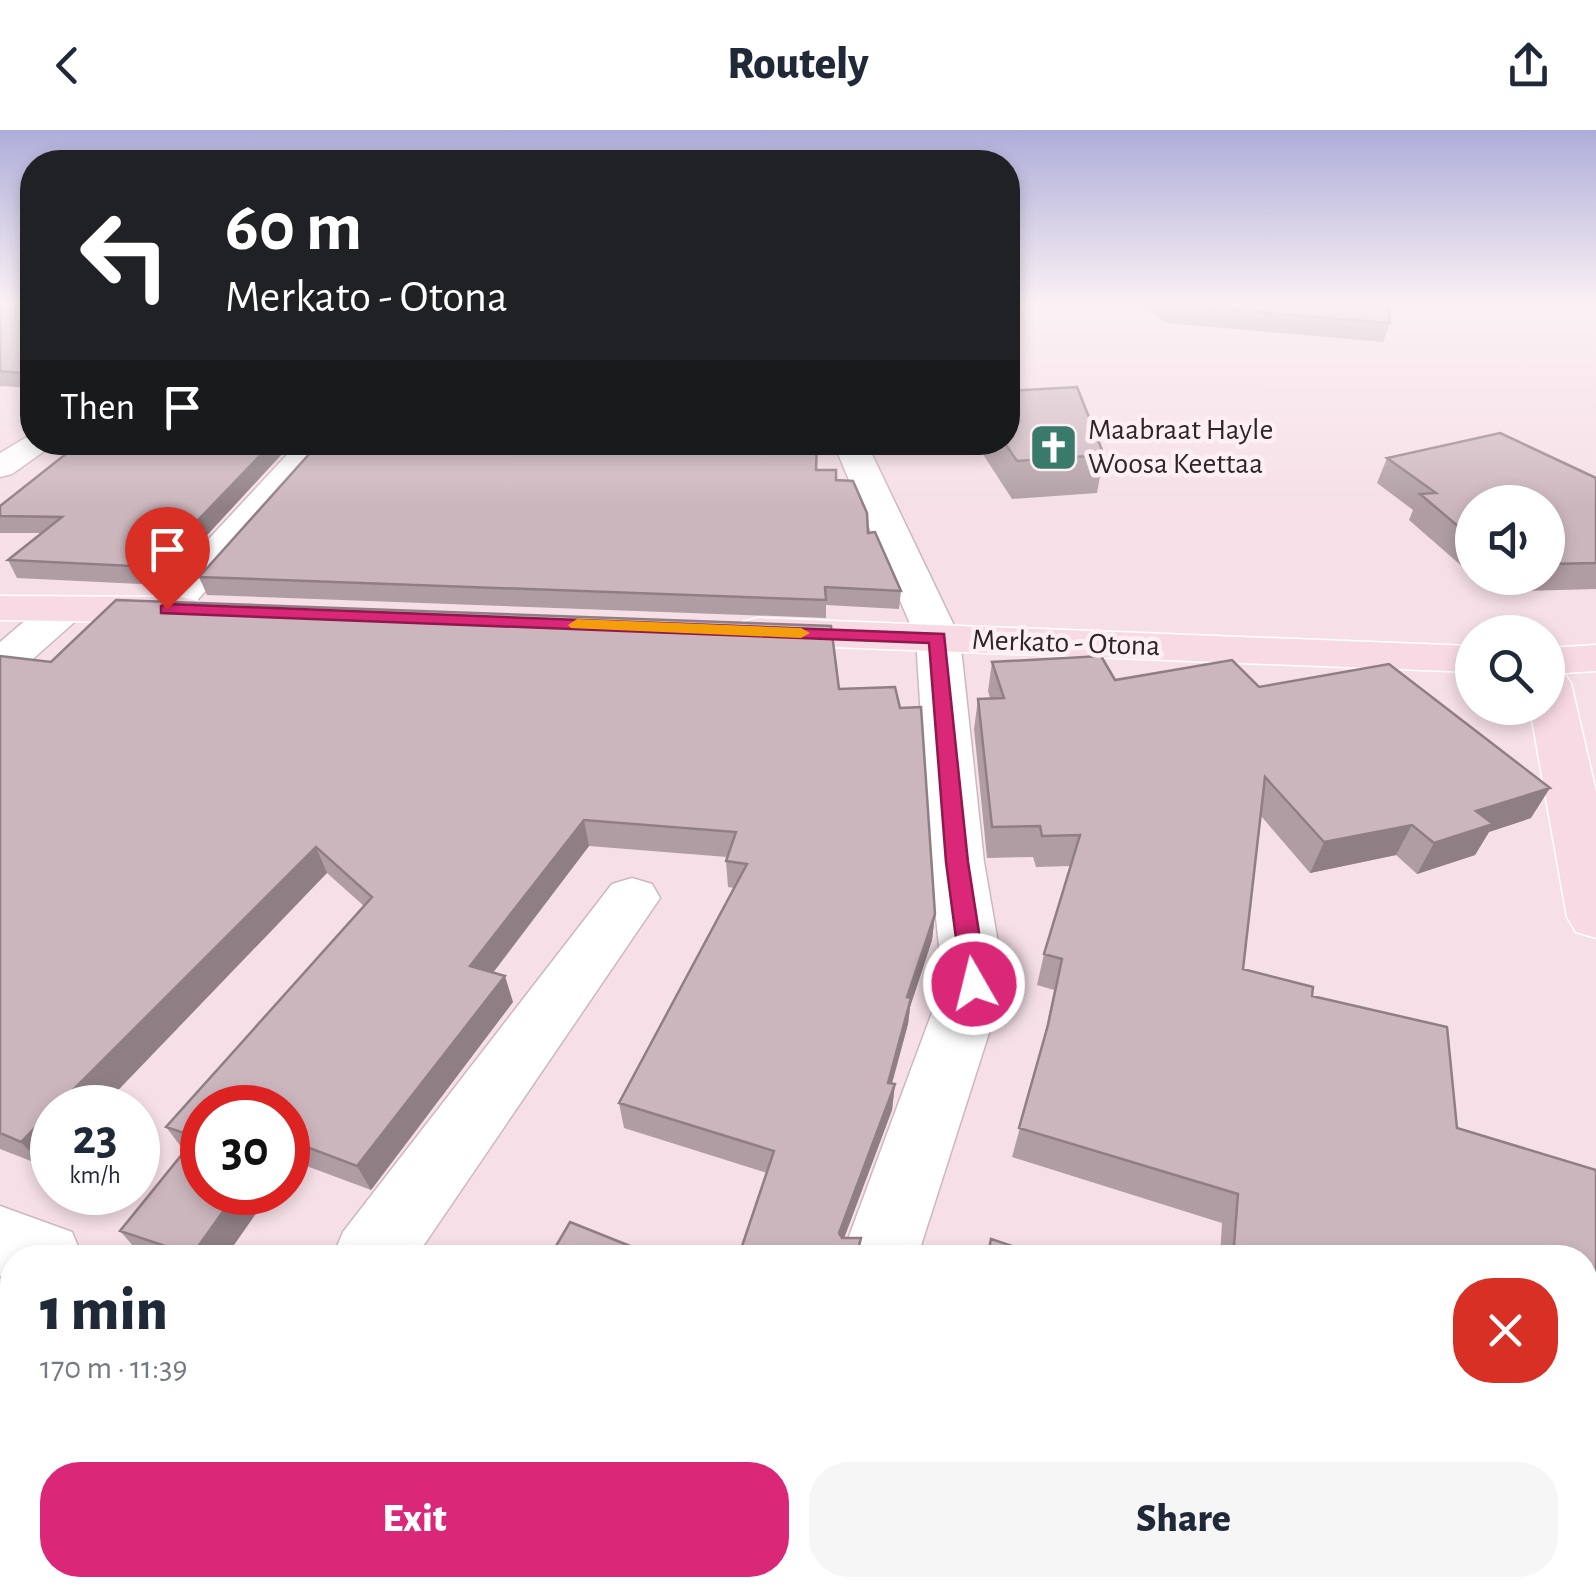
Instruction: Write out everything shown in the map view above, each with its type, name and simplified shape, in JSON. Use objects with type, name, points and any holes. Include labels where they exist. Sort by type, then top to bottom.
[{"type":"main road","points":[[0,608],[226,612]]},
{"type":"main road","name":"Merkato - Otona","points":[[720,630],[1455,658]]},
{"type":"main road","points":[[1565,660],[1596,658]]},
{"type":"main road","points":[[1557,725],[1596,917]]},
{"type":"street","points":[[167,609],[306,455]]},
{"type":"street","points":[[844,455],[938,638],[957,862],[974,984],[884,1245]]},
{"type":"street","points":[[0,665],[64,609]]},
{"type":"street","points":[[379,1245],[632,898]]},
{"type":"building","points":[[1077,387],[1104,455],[1017,461],[1013,455],[1020,455],[1020,390]]},
{"type":"building","points":[[1500,433],[1596,478],[1596,563],[1565,564],[1565,485],[1455,485],[1455,524],[1420,494],[1436,493],[1387,458]]},
{"type":"building","points":[[65,455],[261,455],[153,567],[8,560],[62,517],[0,516],[0,506]]},
{"type":"building","points":[[308,455],[817,455],[816,470],[836,470],[836,480],[853,481],[867,513],[868,533],[875,532],[901,591],[825,587],[826,600],[199,577]]},
{"type":"building","points":[[116,600],[831,626],[839,689],[895,687],[900,708],[921,707],[935,914],[907,997],[911,998],[888,1083],[895,1084],[839,1233],[842,1238],[861,1238],[859,1245],[742,1245],[774,1151],[619,1103],[747,864],[726,861],[736,832],[584,820],[470,966],[505,976],[357,1166],[310,1148],[310,1085],[204,1085],[372,897],[316,847],[78,1085],[30,1085],[30,1133],[21,1142],[0,1133],[0,656],[51,662]]},
{"type":"building","points":[[1101,656],[1115,680],[1232,660],[1259,687],[1389,664],[1455,715],[1455,725],[1468,725],[1550,788],[1476,811],[1493,824],[1434,843],[1412,825],[1324,842],[1265,777],[1243,969],[1313,987],[1312,996],[1447,1027],[1457,1128],[1596,1170],[1596,1245],[1234,1245],[1238,1194],[1019,1128],[1062,959],[1044,954],[1080,835],[1042,836],[1040,826],[992,827],[978,699],[1004,698],[992,662]]},
{"type":"building","points":[[180,1111],[180,1132],[166,1127]]},
{"type":"building","points":[[180,1157],[180,1215],[221,1215],[199,1245],[162,1245],[120,1231],[133,1215],[160,1215],[160,1182]]},
{"type":"building","points":[[570,1222],[628,1245],[557,1245]]},
{"type":"slow traffic","points":[[577,625],[801,633]]},
{"type":"place","name":"Maabraat Hayle Woosa Keettaa","points":[[1053,447]]},
{"type":"route","points":[[167,609],[938,638],[957,862],[974,984]]}]
